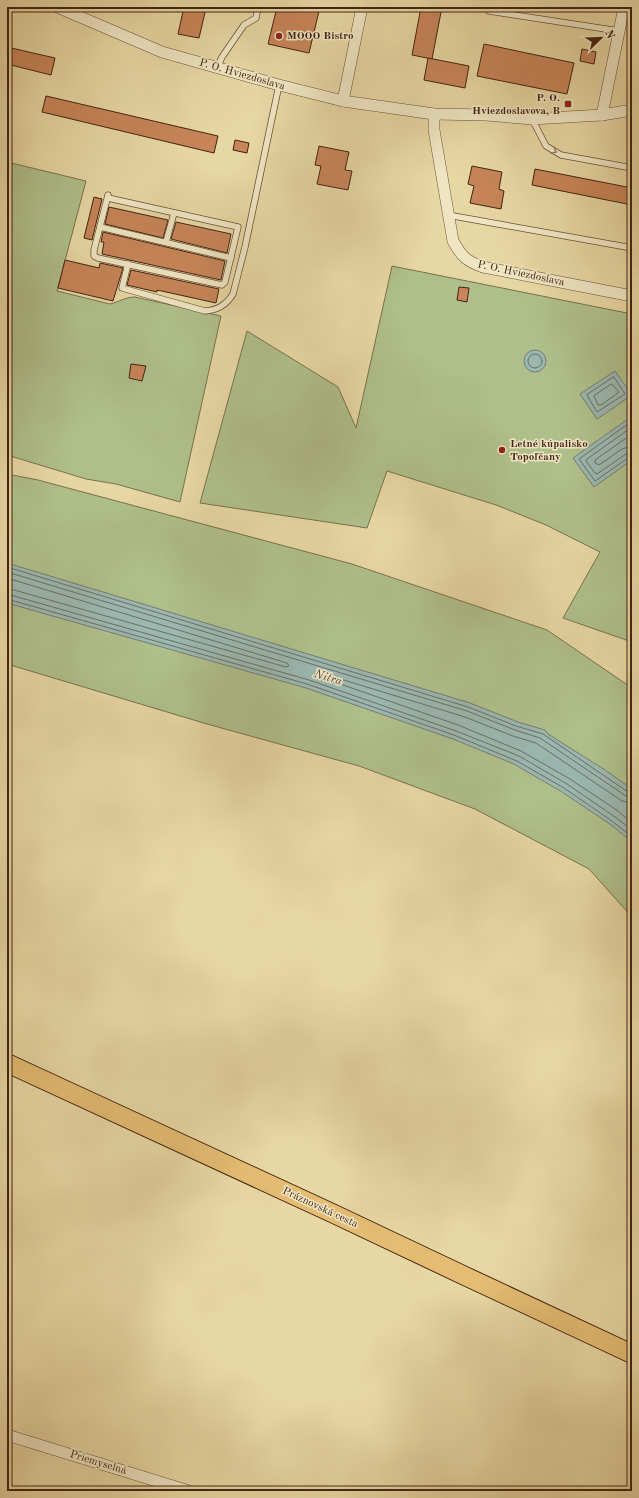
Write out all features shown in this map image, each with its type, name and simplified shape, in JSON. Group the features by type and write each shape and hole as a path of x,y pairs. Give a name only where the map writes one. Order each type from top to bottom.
{"main road":[{"name":"Práznovská cesta","path":"7,1063 632,1354"}],"street":[{"name":"P. O. Hviezdoslava","path":"57,7 162,52 279,85 343,101 434,114 532,119 602,115 632,110"},
{"path":"343,101 362,7"},
{"path":"602,115 624,7"},
{"name":"P. O. Hviezdoslava","path":"434,114 434,130 448,215 454,241 459,252 470,262 482,267 632,296"},
{"name":"Priemyselná","path":"7,1435 189,1491"}],"lane":[{"path":"217,68 222,57 244,25 256,18 258,7"},
{"path":"489,11 619,31"},
{"path":"128,264 122,288 205,311 214,310 223,306 229,300 233,294 246,247 279,85"},
{"path":"532,119 546,146 561,155 632,168"},
{"path":"108,197 238,227 225,282 222,285 98,258 94,256 100,227 108,197"},
{"path":"166,242 174,213"},
{"path":"448,215 632,248"},
{"path":"100,227 230,258"}],"green space":[{"path":"7,162 86,181 57,291 110,304 135,297 221,316 180,502 116,484 86,479 7,455"},
{"name":"Letné kúpalisko Topoľčany","path":"392,266 632,314 632,642 563,618 600,552 546,525 496,505 387,471 367,528 200,503 247,331 338,387 356,428"},
{"path":"7,474 38,480 352,564 547,630 629,686 632,689 632,917 589,869 475,809 359,766 207,724 7,664"}],"water":[{"path":"531,350 539,350 546,357 546,365 539,372 531,372 524,365 524,357"},
{"path":"615,371 632,395 597,419 580,394"},
{"path":"632,416 632,460 594,487 573,458"},
{"name":"Nitra","path":"7,563 470,703 518,722 545,730 548,734 632,789 632,842 610,824 562,792 514,764 453,739 306,688 7,603"}],"building":[{"path":"184,7 206,8 199,38 178,34"},
{"path":"277,7 320,7 309,53 268,44"},
{"path":"421,7 442,7 432,59 412,55"},
{"path":"484,44 574,63 567,94 477,76"},
{"path":"7,47 55,58 51,75 7,64"},
{"path":"582,49 596,52 594,64 580,61"},
{"path":"428,58 469,66 465,88 424,80"},
{"path":"46,96 218,136 214,153 42,112"},
{"path":"235,140 249,143 247,153 233,150"},
{"path":"319,146 349,152 345,170 352,171 348,190 317,184 321,166 315,165"},
{"path":"472,166 502,172 499,189 504,191 501,209 470,203 474,186 468,184"},
{"path":"535,169 632,188 632,205 532,185"},
{"path":"94,197 102,199 92,240 84,238"},
{"path":"109,207 168,220 163,238 105,224"},
{"path":"176,222 231,234 227,253 171,239"},
{"path":"103,232 225,261 221,280 102,254 104,242 101,242"},
{"path":"65,260 99,268 100,263 123,268 113,301 58,288"},
{"path":"131,270 219,289 216,303 127,285"},
{"path":"459,287 469,288 467,302 457,300"},
{"path":"131,364 146,366 142,381 129,378"}],"place":[{"name":"MOOO Bistro","path":"279,36"},
{"name":"P. O. Hviezdoslavova, B","path":"568,104"},
{"name":"Letné kúpalisko Topoľčany","path":"502,450"}]}
